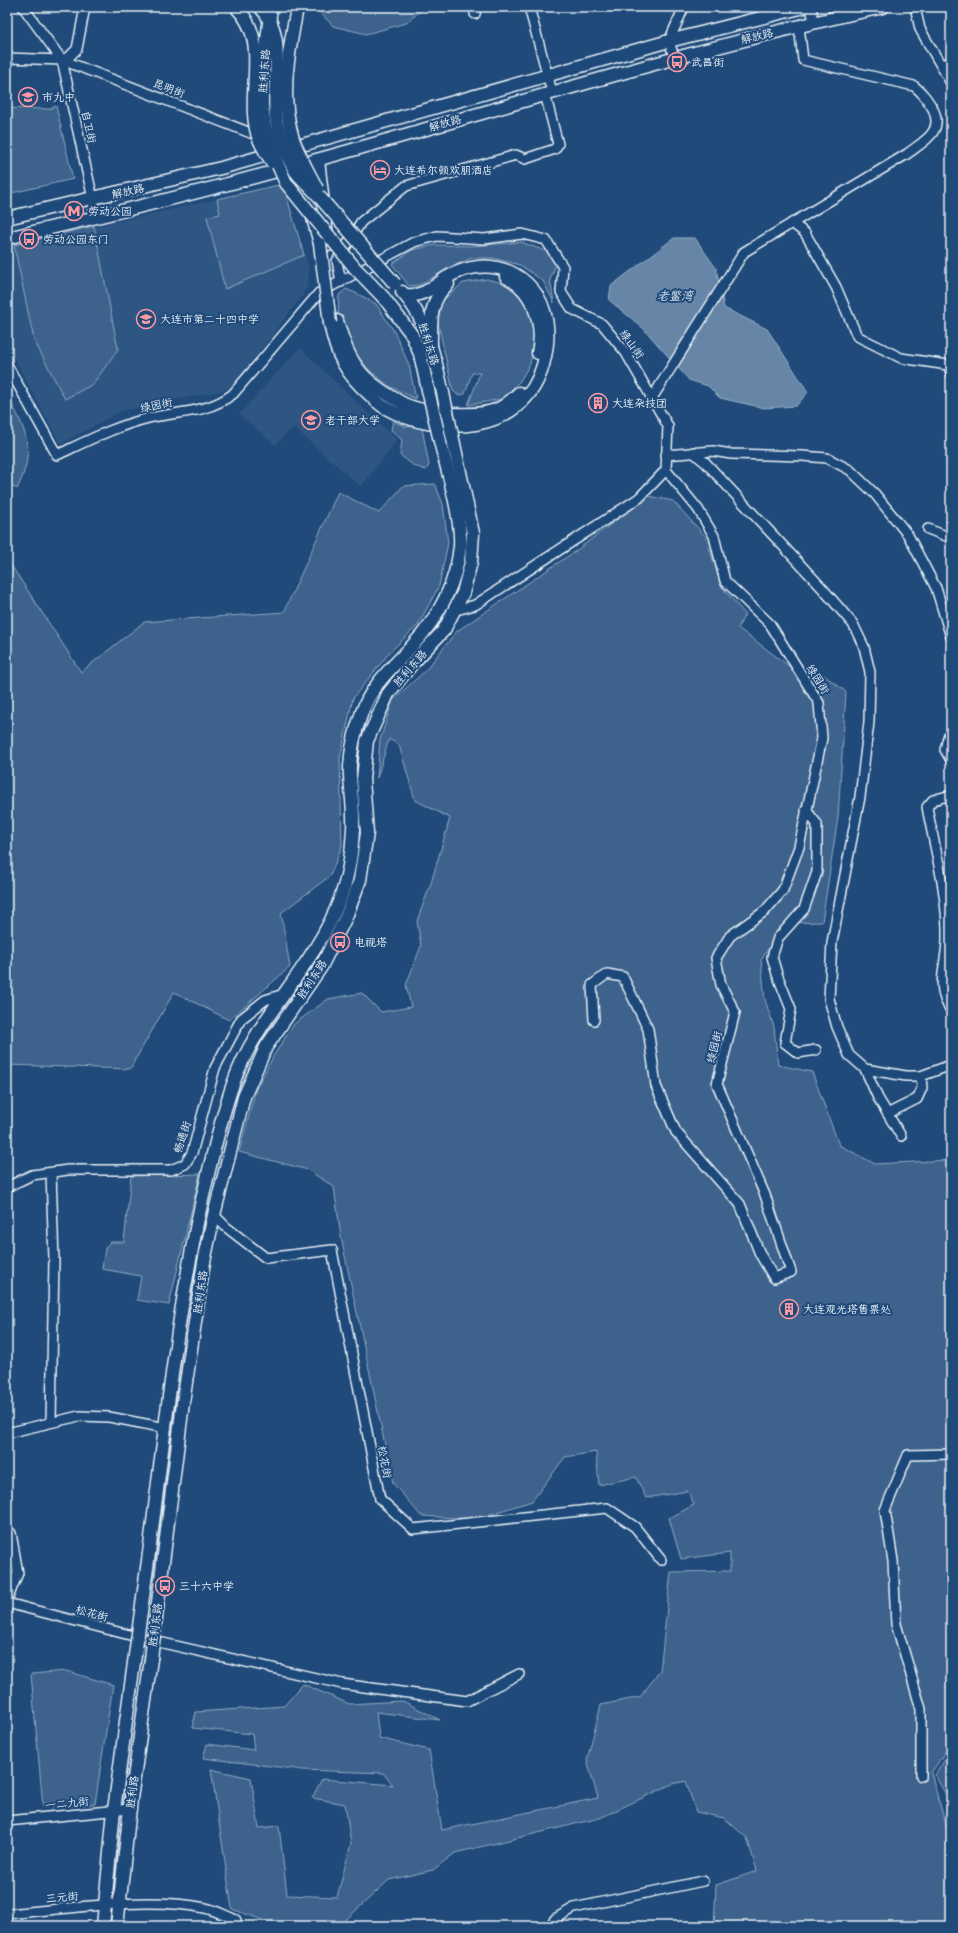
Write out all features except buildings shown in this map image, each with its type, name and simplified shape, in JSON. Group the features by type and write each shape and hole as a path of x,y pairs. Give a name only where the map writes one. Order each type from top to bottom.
{"main road":[{"path":"236,7 248,21 254,33 256,50 253,108 256,130 262,148 286,183"},
{"path":"260,7 267,14 274,27 277,40 275,101 277,122 282,141 296,171 322,199"},
{"name":"胜利东路","path":"271,7 262,81 262,106 265,126 271,147 286,183 355,268 384,298 403,321 412,335 420,354 440,441 458,521 460,544 456,568 440,611 433,622 375,686 362,710 353,741 350,773 353,828 349,866 341,897 333,917 313,952 284,994"},
{"name":"解放路","path":"7,218 221,168 669,41 804,7"},
{"name":"解放路","path":"7,238 144,206 298,164 318,160 674,57 814,22 883,7"},
{"path":"296,8 286,69 286,105 293,139 322,199"},
{"path":"318,160 324,245 338,356 350,375 383,407 427,423 471,426 494,420 511,412 530,392 540,376 546,353 548,337 547,321 543,308 534,290 525,280 510,272 497,268 471,267 448,277 422,294 406,295"},
{"path":"298,164 324,245"},
{"name":"胜利东路","path":"150,1659 204,1262 214,1215 244,1097 266,1047 321,967 346,917 360,880 367,833 362,779 367,741 388,694 411,665 444,630 456,610 463,593 471,562 473,533 431,345 416,309 406,295 322,199"},
{"path":"334,322 347,352 363,374 383,393 406,404 424,409 460,414 479,413 499,409 510,402 526,386 536,368 540,344 538,318 528,296 513,280 497,274 471,274 447,284 438,294 433,305 431,345"},
{"name":"胜利路","path":"103,1926 114,1810 188,1264 221,1121 234,1081 246,1055 284,994"},
{"name":"胜利路","path":"117,1926 118,1905 150,1659"}],"street":[{"name":"自卫街","path":"23,7 62,60 93,199 95,218"},
{"path":"62,60 70,56 77,49 85,7"},
{"path":"341,282 337,261 361,222 406,186 516,155 525,159 555,149 558,144 546,75 529,7"},
{"path":"674,57 669,41 684,7"},
{"path":"811,7 814,22"},
{"path":"915,7 920,29 951,83"},
{"path":"652,398 744,252 907,154 931,136 937,124 937,117 925,95 914,86 803,60 798,26"},
{"name":"昆明街","path":"7,58 62,60 291,148 318,160"},
{"path":"941,65 951,62"},
{"path":"792,223 805,233 832,280 857,336 901,358 950,367"},
{"name":"绿山街","path":"319,293 414,242 438,236 484,239 522,234 546,240 563,267 562,292 572,309 602,324 626,352 668,426 666,470"},
{"name":"绿园街","path":"7,365 57,455 113,429 149,418 204,409 221,403 233,394 319,293"},
{"path":"666,456 713,451 731,454 827,458 850,470 875,494 908,536 936,588 951,637"},
{"path":"693,452 706,463 823,589 853,624 864,648 870,672 869,722 860,796 832,942 829,999 837,1027 849,1055 865,1069 878,1098 889,1113 901,1136"},
{"path":"456,610 475,605 639,498 666,470"},
{"name":"绿园街","path":"594,1020 592,985 607,974 623,977 648,1029 656,1086 676,1132 740,1204 760,1254 774,1278 791,1272 765,1195 717,1084 735,1012 721,985 716,958 730,936 765,911 783,890 799,847 822,738 819,703 770,624 725,581 714,536 698,509 666,470"},
{"path":"928,529 951,538"},
{"path":"951,735 948,737 945,750 951,760"},
{"path":"951,795 933,800 927,807 947,908 947,941 941,985 946,1003 951,1010"},
{"path":"806,810 817,824 817,872 804,909 778,938 772,957 791,1009 785,1043 798,1053 816,1050"},
{"name":"畅通街","path":"7,1187 32,1175 68,1170 171,1170 185,1164 192,1153 215,1068 241,1019 265,1000 284,994"},
{"path":"865,1069 906,1076 921,1076 951,1065"},
{"path":"889,1113 917,1099 922,1088 921,1076"},
{"path":"50,1173 54,1260 51,1422"},
{"name":"松花街","path":"214,1215 226,1227 266,1258 332,1250 380,1499 413,1529 606,1508 635,1527 661,1560"},
{"path":"7,1433 79,1416 95,1416 166,1428"},
{"path":"921,1776 921,1709 896,1624 893,1561 885,1510 908,1454 951,1454"},
{"path":"7,1530 11,1533 18,1573 7,1602"},
{"name":"松花街","path":"7,1602 141,1638 342,1684 467,1701 519,1674"},
{"name":"一二九街","path":"7,1821 130,1809"},
{"path":"550,1926 555,1919 574,1908 703,1881"},
{"name":"三元街","path":"7,1914 118,1905 179,1905 206,1908 236,1920"}],"shaded area":[{"path":"310,7 425,7 406,23 366,34 333,26 316,8"},
{"path":"56,106 73,179 7,194 7,108 50,109"},
{"name":"大连市第二十四中学","path":"283,184 309,269 308,285 303,295 231,389 121,411 61,444 9,349 7,342 7,262 11,261 14,245"},
{"path":"283,184 304,255 225,289 207,217 220,214 217,199"},
{"path":"94,226 118,349 93,384 65,399 34,340 14,245"},
{"path":"521,242 548,252 557,262 550,279 554,303 543,281 520,265 493,258 472,258 450,267 420,285 409,286 392,264 412,250 434,245 473,246"},
{"path":"487,279 510,285 525,303 534,322 535,341 530,364 520,381 502,399 468,405 480,373 472,373 465,394 458,395 453,391 436,314 442,301 463,283"},
{"path":"346,289 376,304 395,333 409,365 416,399 389,386 370,371 349,345 338,319 339,295"},
{"name":"老干部大学","path":"300,348 397,440 361,487 293,427 275,445 239,414"},
{"path":"7,395 20,420 27,441 26,463 23,476 17,489 7,483"},
{"path":"393,421 404,426 422,428 429,465 426,470 414,466 400,455 402,440 391,430"},
{"path":"435,484 443,504 448,543 439,586 418,625 390,652 353,698 340,758 342,846 330,876 281,913 290,967 229,1020 174,992 130,1069 7,1065 7,559 81,672 144,622 284,612 338,492 379,513 403,486"},
{"path":"648,496 673,501 706,537 721,586 745,614 738,628 793,669 816,669 846,692 838,817 822,922 785,923 761,960 765,1000 774,1027 778,1065 812,1072 839,1145 875,1164 951,1160 951,1743 931,1773 951,1843 951,1926 714,1926 716,1885 757,1871 747,1838 724,1818 696,1812 686,1781 672,1784 600,1818 455,1853 433,1870 389,1880 339,1926 279,1926 232,1909 211,1769 251,1778 259,1828 279,1826 287,1895 337,1897 351,1844 345,1804 312,1798 322,1779 393,1785 383,1773 303,1770 203,1758 207,1744 254,1750 252,1734 192,1728 196,1712 284,1706 303,1684 349,1704 403,1701 440,1720 376,1712 379,1738 429,1750 442,1830 598,1798 587,1760 601,1705 640,1697 660,1671 671,1572 730,1571 730,1553 681,1559 669,1518 694,1505 688,1491 646,1498 636,1477 599,1485 596,1452 565,1457 532,1501 475,1519 421,1516 393,1483 341,1237 334,1187 308,1170 239,1152 256,1089 274,1055 294,1024 328,999 362,993 381,1012 411,1007 406,985 421,946 417,921 431,883 450,818 415,800 399,745 389,739 377,778 380,740 393,700 425,671 457,631 577,550"},
{"path":"200,1174 169,1305 137,1300 141,1276 102,1269 105,1248 110,1242 124,1242 131,1176"},
{"path":"66,1671 113,1685 95,1804 43,1807 31,1674"},
{"path":"951,1750 951,1804 935,1775"}],"water":[{"name":"老鳖湾","path":"674,238 695,238 716,268 724,308 767,329 808,392 796,406 764,408 720,398 708,386 689,380 643,328 609,300 611,286"}],"place":[{"name":"武昌街","path":"677,62"},
{"name":"市九中","path":"28,97"},
{"name":"大连希尔顿欢朋酒店","path":"380,170"},
{"name":"劳动公园","path":"74,211"},
{"name":"劳动公园东门","path":"29,239"},
{"name":"大连市第二十四中学","path":"146,319"},
{"name":"大连杂技团","path":"598,403"},
{"name":"老干部大学","path":"311,420"},
{"name":"电视塔","path":"340,942"},
{"name":"大连观光塔售票处","path":"789,1309"},
{"name":"三十六中学","path":"165,1586"}]}
